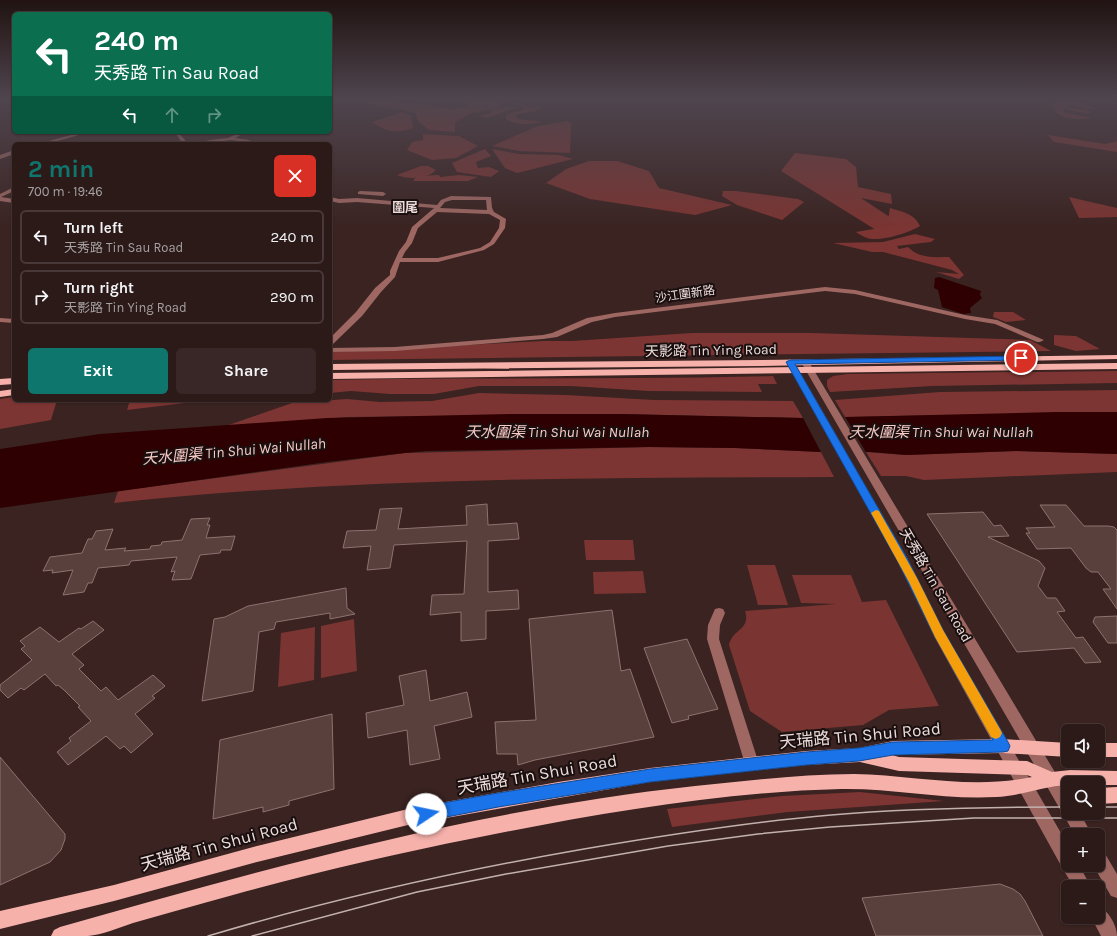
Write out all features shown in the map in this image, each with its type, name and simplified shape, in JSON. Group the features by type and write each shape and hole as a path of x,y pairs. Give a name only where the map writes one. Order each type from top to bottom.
{"main road":[{"name":"天影路 Tin Ying Road","path":"332,367 1117,357"},
{"name":"天影路 Tin Ying Road","path":"332,376 1117,366"},
{"path":"0,382 12,381"},
{"path":"0,391 12,391"},
{"path":"0,394 12,391"},
{"name":"天瑞路 Tin Shui Road","path":"0,920 114,893 257,854 412,816 650,775 752,764 859,755 893,748 1003,746 1061,750"},
{"path":"1105,750 1117,750"},
{"path":"859,755 899,764 1027,768 1039,772 1051,780"},
{"path":"60,936 255,881 414,842 530,820 656,799 752,788 837,782 861,781 934,790 978,790 1026,786 1051,780 1069,778 1117,778"},
{"path":"1105,796 1117,795"}],"street":[{"path":"0,157 12,153"},
{"path":"0,198 12,190"},
{"path":"356,193 384,194"},
{"path":"332,199 339,201 345,197 492,213 503,219 504,222 502,228 489,246 469,253 438,260 398,260"},
{"path":"0,198 12,200"},
{"path":"332,340 359,314 378,290 393,276 393,271 402,251 409,243 415,228 443,201 451,198 489,198 489,208 492,213"},
{"name":"沙江圍新路","path":"332,350 395,349 543,337 561,332 590,320 615,315 728,300 825,290 855,292 965,317 997,322 1040,340"},
{"path":"0,320 12,321"},
{"name":"天秀路 Tin Sau Road","path":"790,362 903,561 939,634 1061,848"},
{"name":"天秀路 Tin Sau Road","path":"805,362 1061,797"},
{"path":"719,613 714,625 713,640 752,764"},
{"path":"1105,870 1117,890"},
{"path":"1103,924 1110,936"}],"shaded area":[{"path":"412,142 470,142 478,146 456,158 432,160 407,150"},
{"path":"502,142 570,142 570,153 519,151 492,146"},
{"path":"1054,142 1090,142 1105,144 1117,142 1117,152"},
{"path":"485,149 491,156 476,162 478,168 489,167 499,171 491,177 457,172 452,163"},
{"path":"492,149 519,154 559,155 573,159 517,173 505,168"},
{"path":"795,153 846,159 856,167 858,187 891,194 892,204 861,198 905,227 876,230 781,171"},
{"path":"589,161 617,161 649,171 659,188 732,205 695,215 590,199 546,183 566,169"},
{"path":"421,166 428,166 436,170 428,175 418,178 407,178 397,175"},
{"path":"439,175 440,177 459,175 478,177 468,181 413,181 417,176"},
{"path":"723,191 736,191 798,199 804,202 782,220 737,205 722,196"},
{"path":"1069,197 1117,208 1117,217 1079,218"},
{"path":"890,208 911,216 920,226 902,234 879,239 867,238 856,232 897,225 888,220"},
{"path":"915,234 935,239 931,242 897,246 899,249 908,247 917,254 932,257 949,257 964,275 959,279 936,272 959,274 952,270 883,252 872,252 833,243 883,242"},
{"path":"994,312 1013,312 1026,320 1006,322 993,317"},
{"path":"692,333 812,333 1030,340 1051,351 332,360 332,352 544,341 572,341"},
{"path":"1054,335 1076,336 1100,349 1076,351 1054,345"},
{"path":"1117,371 1117,383 932,386 830,392 827,386 827,380 833,376 848,374"},
{"path":"773,376 777,384 758,384 762,392 648,391 571,386 479,386 434,394 390,394 351,391 332,393 332,380"},
{"path":"1117,390 1117,412 845,417 835,400 940,392"},
{"path":"479,393 566,395 654,400 793,401 803,418 621,414 347,417 223,427 292,403 332,402 332,400 347,399 380,402 432,401"},
{"path":"12,397 12,402 56,402 51,420 0,429 0,399"},
{"path":"129,402 222,402 185,403 127,410"},
{"path":"649,447 735,448 821,452 834,477 564,479 384,484 204,494 114,503 118,491 405,453"},
{"path":"1016,451 1117,454 1117,472 924,480 906,476 881,476 866,452 906,455"},
{"path":"584,540 633,540 635,560 586,560"},
{"path":"747,565 775,565 788,605 758,605"},
{"path":"643,571 646,593 594,594 593,572"},
{"path":"792,575 851,575 862,602 886,600 939,706 889,710 863,725 782,732 750,711 729,645 731,640 745,622 745,611 836,604 801,603"},
{"path":"354,619 357,671 321,678 321,626"},
{"path":"315,627 314,680 278,687 281,633"},
{"path":"860,792 944,801 788,812 672,827 667,809 782,796"}],"water":[{"path":"939,277 981,291 980,295 982,298 970,308 971,313 963,314 942,307 938,290 934,288 935,278"},
{"name":"天水圍渠 Tin Shui Wai Nullah","path":"1117,412 1117,454 1016,451 906,455 871,452 649,447 427,451 327,462 0,508 0,449 100,434 327,418 510,414 621,414 803,418"}],"pier":[{"path":"844,415 867,454 822,454 802,416"}],"building":[{"path":"487,504 488,525 517,523 519,539 488,541 488,592 518,590 519,609 486,611 486,639 461,641 461,612 430,615 432,595 464,594 467,541 394,545 390,568 367,570 371,546 343,548 347,531 376,530 380,509 402,508 398,529 467,525 466,506"},
{"path":"1040,505 1066,505 1084,526 1108,526 1114,527 1117,530 1117,609 1103,589 1111,589 1098,572 1091,572 1086,568 1071,548 1037,549 1026,533 1030,533 1026,528 1055,527"},
{"path":"983,512 994,526 1001,525 1009,536 988,537 1039,561 1045,568 1038,586 1047,598 1056,598 1065,611 1057,612 1076,638 1083,637 1101,662 1085,663 1074,648 1017,652 927,514"},
{"path":"210,518 207,525 210,525 206,538 235,536 231,550 221,550 220,553 200,555 191,579 172,580 175,571 171,572 177,557 131,561 129,565 98,568 92,583 88,583 84,592 63,595 73,570 52,573 53,570 43,571 50,557 82,553 88,539 92,539 96,531 113,529 105,550 126,548 124,551 150,549 151,546 161,545 162,542 182,540 191,519"},
{"path":"346,588 347,608 355,614 330,619 330,613 276,622 274,629 259,632 253,691 202,701 214,619 225,617 248,606"},
{"path":"612,610 621,671 630,669 654,737 535,760 518,765 517,754 497,754 495,722 536,720 529,619"},
{"path":"1117,616 1117,643 1108,643 1093,622 1095,617"},
{"path":"93,621 104,630 72,654 84,665 79,669 101,691 106,687 118,700 153,675 165,686 152,696 155,698 135,714 153,734 131,753 124,746 120,749 106,736 68,765 57,752 71,741 69,738 91,721 78,707 80,706 58,685 56,686 45,674 24,690 21,688 8,698 0,690 0,685 32,660 21,649 25,646 20,641 40,627 59,642 79,628 81,629"},
{"path":"687,639 718,709 688,716 689,719 672,723 644,648"},
{"path":"426,670 430,701 467,692 472,717 434,726 440,759 410,765 407,730 368,738 366,713 404,705 399,676"},
{"path":"332,714 334,789 289,801 289,805 263,812 263,807 213,819 220,740"},
{"path":"0,757 65,834 65,839 61,850 50,862 0,885"},
{"path":"1000,884 1013,889 1020,894 1043,936 876,936 862,898"}],"tram line":[{"path":"208,936 301,910 442,876 676,834 769,821 861,813 950,808 1061,807"},
{"path":"1105,807 1117,807"},
{"path":"252,936 417,892 506,874 668,846 758,834 830,827 974,818 1117,818"}],"slow traffic":[{"path":"876,513 926,604 939,634 996,733"}],"district":[{"name":"圍尾","path":"405,207"}],"route":[{"path":"426,814 498,800 650,775 806,758 859,755 893,748 1003,746 939,634 926,604 903,561 790,362 1021,358"}]}
